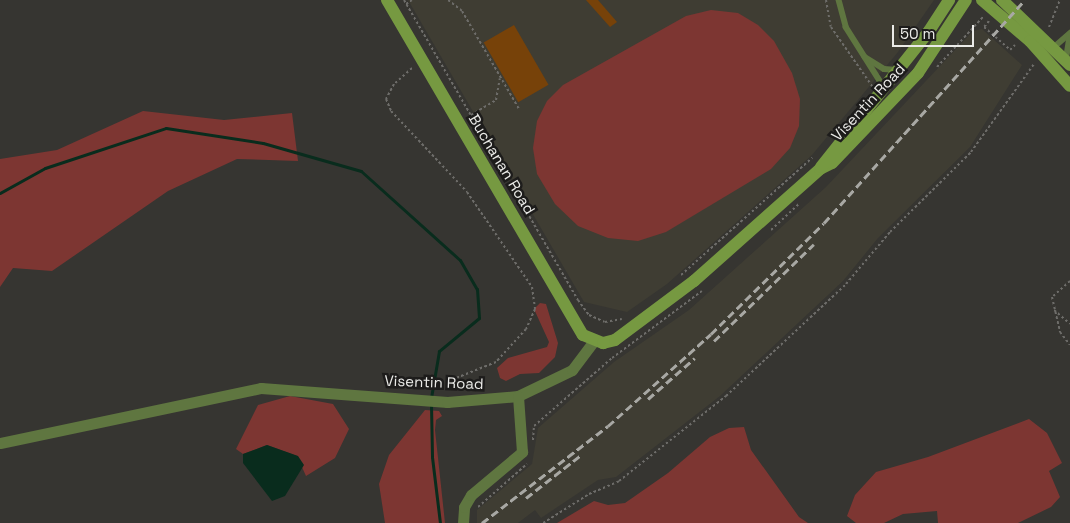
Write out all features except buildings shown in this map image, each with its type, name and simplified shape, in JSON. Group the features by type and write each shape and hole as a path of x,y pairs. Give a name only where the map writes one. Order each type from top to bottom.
{"main road":[{"name":"Buchanan Road","path":"388,0 583,335 593,342"},
{"name":"Visentin Road","path":"820,169 878,88 899,70 949,0"},
{"name":"Visentin Road","path":"593,342 615,340 694,281 820,169 857,139 918,73 966,0"},
{"path":"982,0 1052,63 1070,86"},
{"path":"1002,0 1053,45 1068,62"}],"street":[{"name":"Visentin Road","path":"0,443 260,388 447,402 518,396 572,370 593,342"},
{"path":"463,523 464,507 471,495 522,452 518,396"}],"lane":[{"path":"839,0 846,27 865,57 878,88"},
{"path":"1052,63 1053,45 1070,34"},
{"path":"1068,62 1070,34"},
{"path":"865,57 884,69 899,70"}],"path":[{"path":"404,0 584,307 605,322 629,315"},
{"path":"406,4 412,0"},
{"path":"448,0 462,11 519,109"},
{"path":"826,0 831,27 878,88"},
{"path":"1049,27 1060,0"},
{"path":"978,21 988,17 984,27 1010,50"},
{"path":"543,523 589,494 619,481 650,457 726,396 839,291 890,232 971,152 1037,60"},
{"path":"423,62 394,84 386,100 391,111 468,192 532,287 535,309 526,329 496,362 456,378"},
{"path":"471,115 496,100 500,76"},
{"path":"674,281 818,152"},
{"path":"1070,280 1052,296 1062,338 1070,345"},
{"path":"658,308 667,320"},
{"path":"1054,310 1070,324"}],"shaded area":[{"path":"408,0 934,0 898,52 812,155 667,284 627,312 584,302"},
{"path":"711,10 738,13 758,25 774,41 792,73 800,99 799,126 790,148 771,169 666,232 638,241 608,238 578,226 555,204 537,174 533,148 537,121 547,101 563,85 686,16"},
{"path":"982,29 1022,65 970,147 878,238 843,281 720,396 616,477 598,480 541,518 535,510 518,523 477,523 477,510 532,464 538,428 614,362 689,310 826,187 973,31"},
{"path":"143,111 224,120 292,113 298,161 237,159 168,191 52,271 13,268 0,287 0,159 57,150"},
{"path":"540,303 546,304 558,343 555,357 539,373 520,374 506,381 500,378 497,368 508,358 547,347 549,342 534,309"},
{"path":"290,396 333,404 349,429 335,458 306,476 297,456 267,445 243,454 236,449 258,405"},
{"path":"425,410 439,411 442,416 436,420 435,430 445,523 385,523 379,484 389,455"},
{"path":"1029,419 1047,433 1062,463 1049,471 1060,497 1051,507 1018,523 938,523 937,511 903,514 884,523 856,523 847,516 855,495 876,472 928,457"},
{"path":"744,427 751,450 799,517 808,523 557,523 594,501 608,505 625,503 668,473 710,437 729,428"},
{"path":"267,445 298,456 304,465 285,496 272,501 243,463 243,454"}],"waterway":[{"path":"0,193 45,168 166,128 263,143 361,171 460,260 477,289 479,318 439,351 431,398"},
{"path":"431,404 432,457 440,523"}],"railway":[{"path":"482,523 608,426 711,334 824,223 1025,0"},
{"path":"714,341 814,244"},
{"path":"648,399 695,358"},
{"path":"526,498 581,455"}]}
